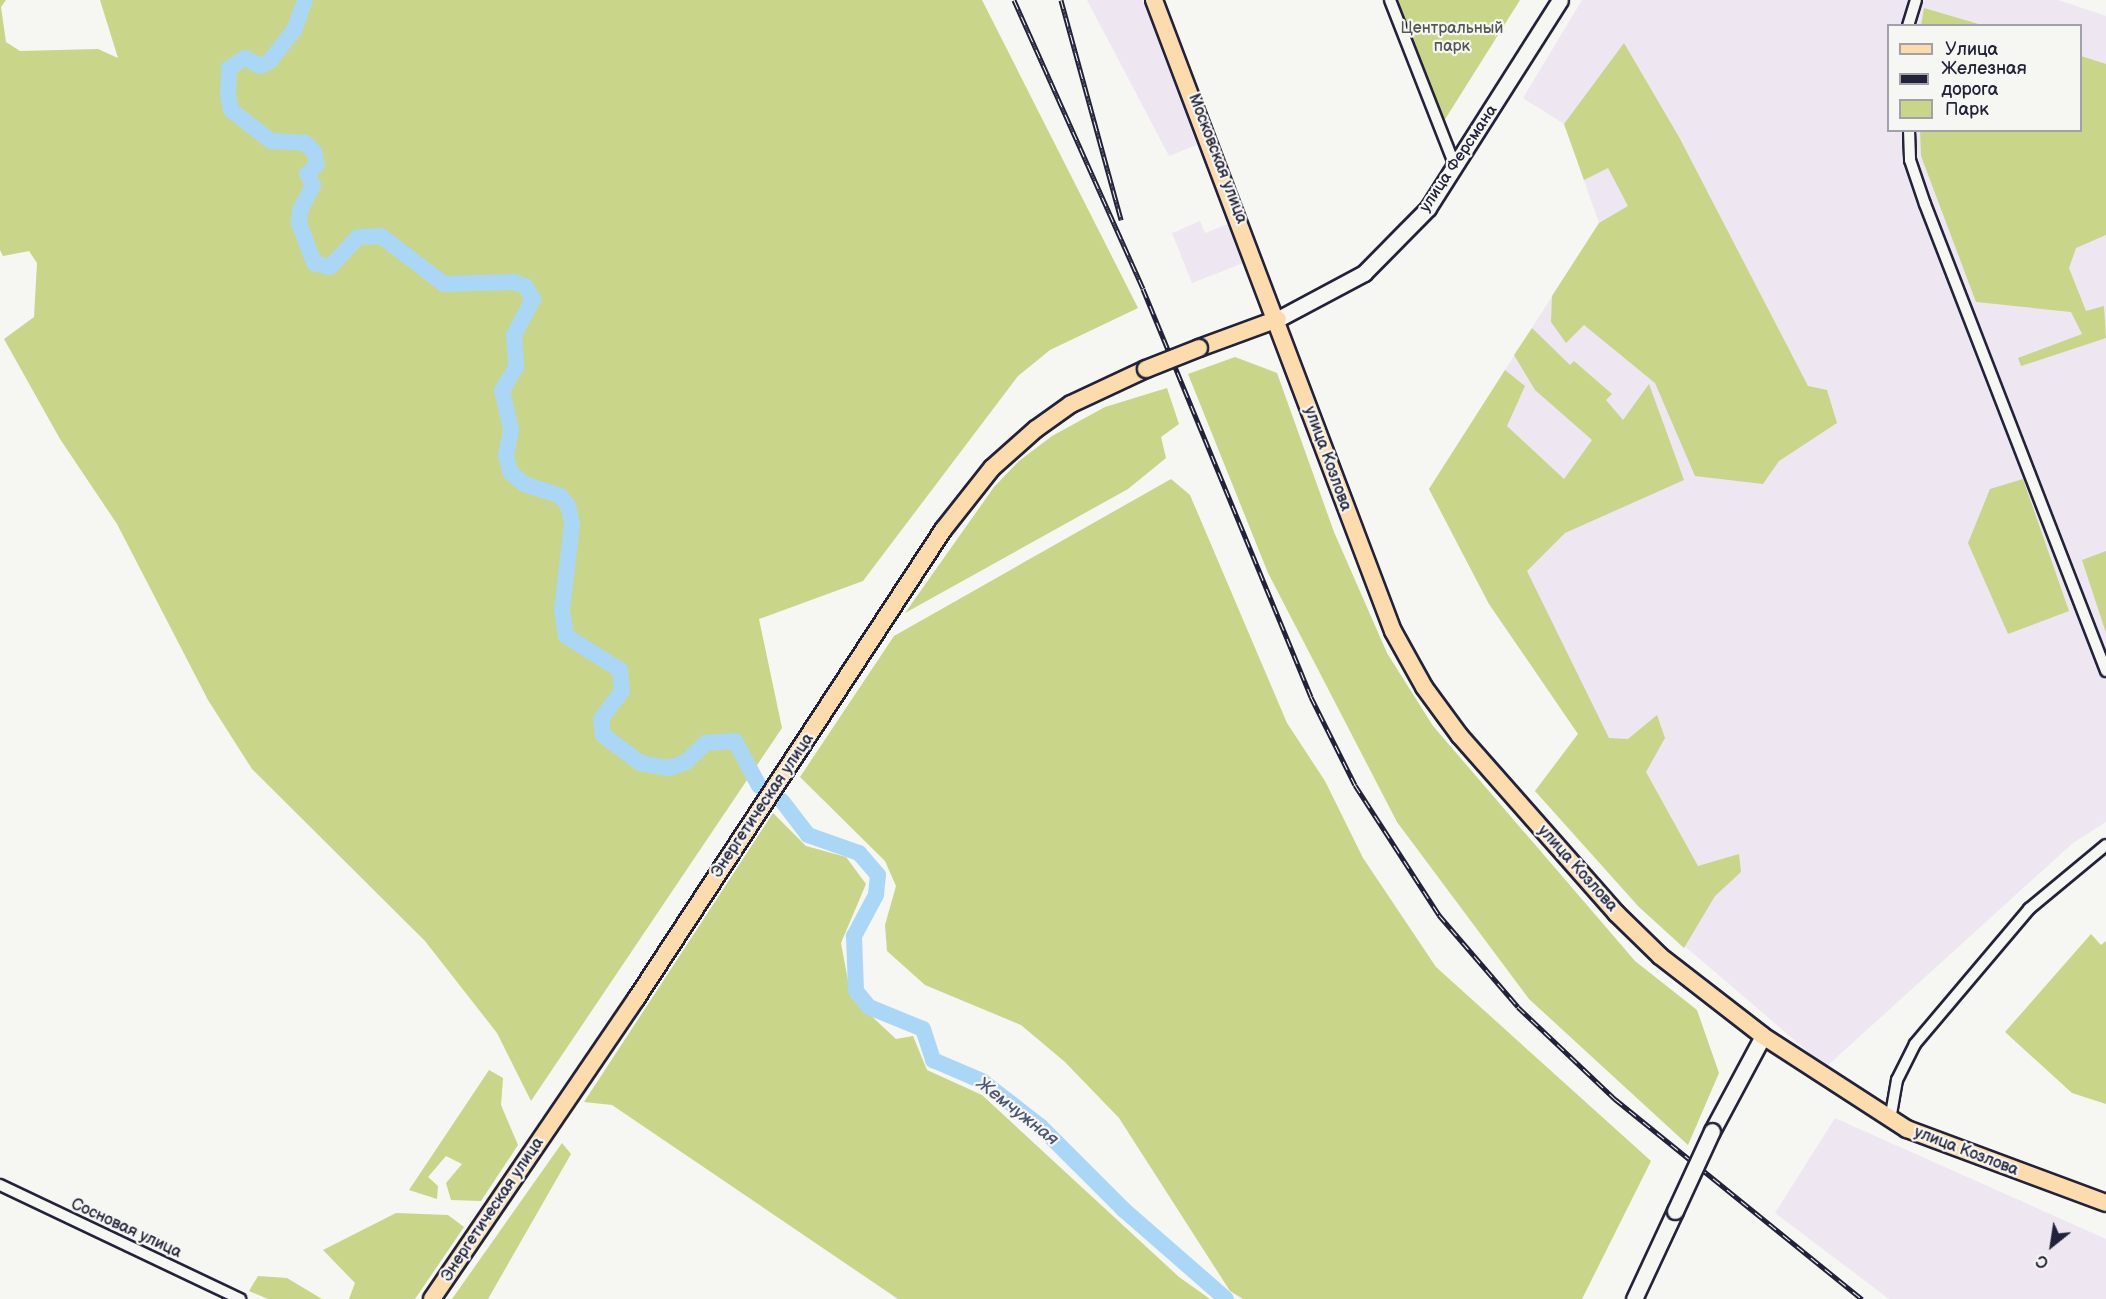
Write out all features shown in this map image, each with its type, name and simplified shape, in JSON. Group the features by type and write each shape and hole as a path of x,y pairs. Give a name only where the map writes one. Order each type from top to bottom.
{"main road":[{"name":"Московская улица","path":"1154,0 1278,319"},
{"name":"улица Ферсмана","path":"1199,348 1278,319"},
{"name":"улица Козлова","path":"1278,319 1347,514 1393,631 1424,687 1517,803 1616,913 1660,956 1763,1036 1890,1120 1933,1141 2106,1203"},
{"name":"Энергетическая улица","path":"432,1299 636,999 943,530 992,468 1036,429 1071,404 1146,369 1199,348"}],"street":[{"path":"1390,0 1456,169"},
{"name":"улица Ферсмана","path":"1278,319 1333,293 1381,260 1428,208 1456,169 1560,0"},
{"path":"1909,24 1916,0"},
{"path":"1909,132 1910,160 1925,204 2106,671"},
{"path":"1890,1120 1897,1080 1915,1044 2030,909 2106,845"},
{"path":"1634,1299 1713,1131 1763,1036"},
{"name":"Сосновая улица","path":"0,1185 240,1299"}],"shaded area":[{"path":"1087,0 1143,0 1199,144 1169,156"},
{"path":"1582,0 2058,0 2106,16 2106,822 2073,843 1826,1067 1639,907 1535,791 1578,734 1489,604 1429,489 1599,223 1564,124 1523,98"},
{"path":"1200,221 1205,233 1231,223 1246,262 1192,283 1172,233"},
{"path":"1835,1118 2106,1239 2106,1299 1889,1299 1775,1213"}],"green space":[{"path":"0,0 6,0 1,7 6,42 20,51 98,49 118,58 100,0 982,0 1138,308 1050,350 1018,376 863,581 759,619 782,728 531,1101 497,1033 425,941 252,769 208,700 117,524 60,439 4,339 34,317 37,263 29,251 3,256 0,250"},
{"name":"Центральный парк","path":"1397,0 1520,0 1444,121"},
{"path":"1924,8 1979,24 1921,24"},
{"path":"1624,43 1679,137 1808,386 1827,390 1837,423 1779,461 1763,484 1695,476 1655,383 1584,325 1566,343 1551,322 1552,296 1599,223 1628,206 1608,168 1584,180 1564,124"},
{"path":"2082,56 2106,64 2106,235 2076,248 2069,268 2086,311 2104,306 2106,338 2021,366 2018,358 2082,334 2071,312 1976,302 1921,156 1920,132 2082,132"},
{"path":"1532,328 1570,365 1574,361 1612,394 1606,400 1623,420 1649,384 1684,480 1565,533 1527,571 1609,738 1628,739 1657,715 1665,738 1646,772 1698,866 1739,854 1741,872 1715,896 1684,948 1639,907 1535,791 1578,734 1489,604 1429,489 1505,370 1525,386 1507,426 1564,479 1592,440 1535,390 1514,355"},
{"path":"1235,357 1277,373 1334,532 1387,653 1433,726 1635,961 1697,1010 1719,1073 1688,1145 1529,999 1397,822 1268,573 1188,374"},
{"path":"1167,388 1179,424 1161,437 1166,458 1128,489 905,613 994,487 1019,461 1052,436 1105,407"},
{"path":"1171,479 1190,495 1287,723 1325,781 1363,858 1436,967 1651,1161 1582,1299 1243,1299 1230,1291 1119,1118 1065,1062 1021,1025 925,985 887,951 885,925 896,886 885,861 800,777 894,636"},
{"path":"2023,479 2069,611 2008,634 1968,543 1990,489"},
{"path":"2106,551 2106,633 2082,560"},
{"path":"773,813 806,846 846,857 866,884 841,943 851,997 896,1039 913,1036 927,1070 982,1095 1179,1277 1210,1299 898,1299 612,1105 584,1102"},
{"path":"2091,934 2101,945 2106,941 2106,1104 2072,1093 2005,1032"},
{"path":"489,1070 503,1078 501,1105 518,1145 481,1201 451,1200 446,1183 462,1164 446,1156 428,1177 438,1186 437,1199 409,1190"},
{"path":"562,1143 571,1154 488,1299 452,1299"},
{"path":"396,1213 448,1215 464,1227 415,1299 349,1299 355,1283 323,1250"},
{"path":"258,1276 287,1278 322,1299 268,1299 249,1291"}],"waterway":[{"name":"Жемчужная","path":"305,0 294,30 270,61 260,66 245,58 229,68 228,96 231,110 271,141 305,143 314,152 317,164 307,174 313,185 300,210 299,223 314,263 330,267 358,237 381,236 444,284 514,282 525,286 533,299 514,335 516,367 502,390 511,430 506,456 511,473 524,484 560,496 568,506 572,524 562,611 566,636 620,670 622,691 601,719 603,735 640,763 669,768 686,762 706,743 735,741 759,786"},
{"name":"Жемчужная","path":"782,801 808,835 859,853 878,875 876,895 854,936 856,991 869,1007 923,1029 933,1060 982,1081 1040,1126 1124,1210 1226,1299"}],"railway":[{"path":"1014,0 1143,289 1311,697 1355,785 1439,915 1518,1007 1615,1099 1862,1299"},
{"path":"1061,0 1121,220"}]}
